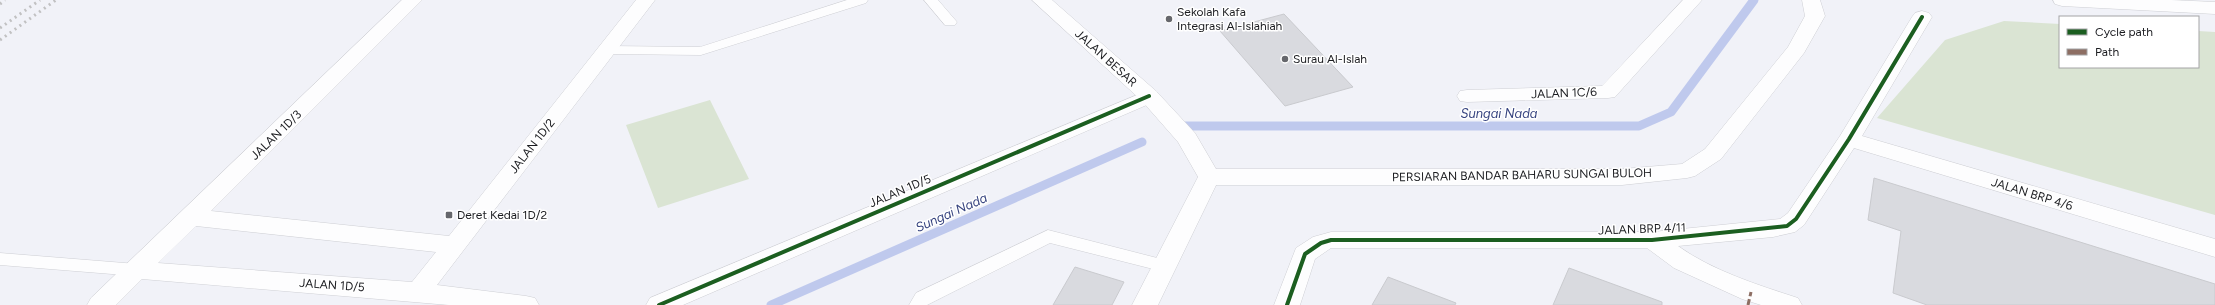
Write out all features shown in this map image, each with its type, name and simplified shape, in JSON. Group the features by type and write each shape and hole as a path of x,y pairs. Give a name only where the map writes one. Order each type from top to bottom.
{"street":[{"name":"JALAN 1D/3","path":"100,305 138,270 413,0"},
{"name":"JALAN 1D/2","path":"418,292 646,0"},
{"name":"JALAN BESAR","path":"1041,0 1149,96 1187,138 1209,177"},
{"name":"JALAN 1C/6","path":"1467,96 1608,92 1693,0"},
{"name":"PERSIARAN BANDAR BAHARU SUNGAI BULOH","path":"1209,177 1622,177 1687,171 1713,154 1797,49 1815,16 1811,0"},
{"path":"2062,0 2124,2 2215,8"},
{"name":"JALAN BRP 4/11","path":"1287,305 1305,254 1321,243 1331,240 1652,240 1773,230 1787,226 1796,219 1849,139 1922,17"},
{"name":"JALAN 1D/5","path":"659,305 1149,96"},
{"name":"JALAN BRP 4/6","path":"1849,139 2215,248"},
{"path":"1145,305 1209,177"},
{"path":"192,217 455,245"},
{"path":"1652,240 1683,262 1751,292 1789,305"},
{"name":"JALAN 1D/5","path":"138,270 418,292 526,305"}],"lane":[{"path":"607,50 678,52 701,51 861,0"},
{"path":"930,0 950,22"},
{"path":"918,305 922,298 1048,236 1165,266"},
{"path":"0,259 138,270"}],"green space":[{"path":"2004,21 2059,24 2059,68 2199,68 2199,31 2215,32 2215,215 1877,118 1945,40"},
{"path":"710,100 749,179 658,208 626,125"}],"building":[{"name":"Surau Al-Islah","path":"1284,14 1353,87 1285,106 1220,31"},
{"path":"1874,178 2215,284 2215,305 1927,305 1893,293 1901,231 1868,220"},
{"path":"1075,267 1124,282 1112,305 1053,305"},
{"path":"1569,268 1662,302 1662,305 1553,305"},
{"path":"1388,277 1456,303 1455,305 1372,305"}],"waterway":[{"name":"Sungai Nada","path":"1185,126 1639,126 1671,112 1754,0"},
{"name":"Sungai Nada","path":"771,305 1142,142"}],"railway":[{"path":"0,4 5,0"},
{"path":"0,28 40,0"},
{"path":"0,40 56,0"}],"marked path":[{"path":"1748,305 1751,292"}],"cycle path":[{"path":"1287,305 1305,254 1321,243 1331,240 1652,240 1773,229 1787,226 1796,219 1849,139 1922,17"},
{"path":"659,305 1149,96"}],"place":[{"name":"Sekolah Kafa Integrasi Al-Islahiah","path":"1169,19"},
{"name":"Surau Al-Islah","path":"1285,59"},
{"name":"Deret Kedai 1D/2","path":"449,215"}]}
